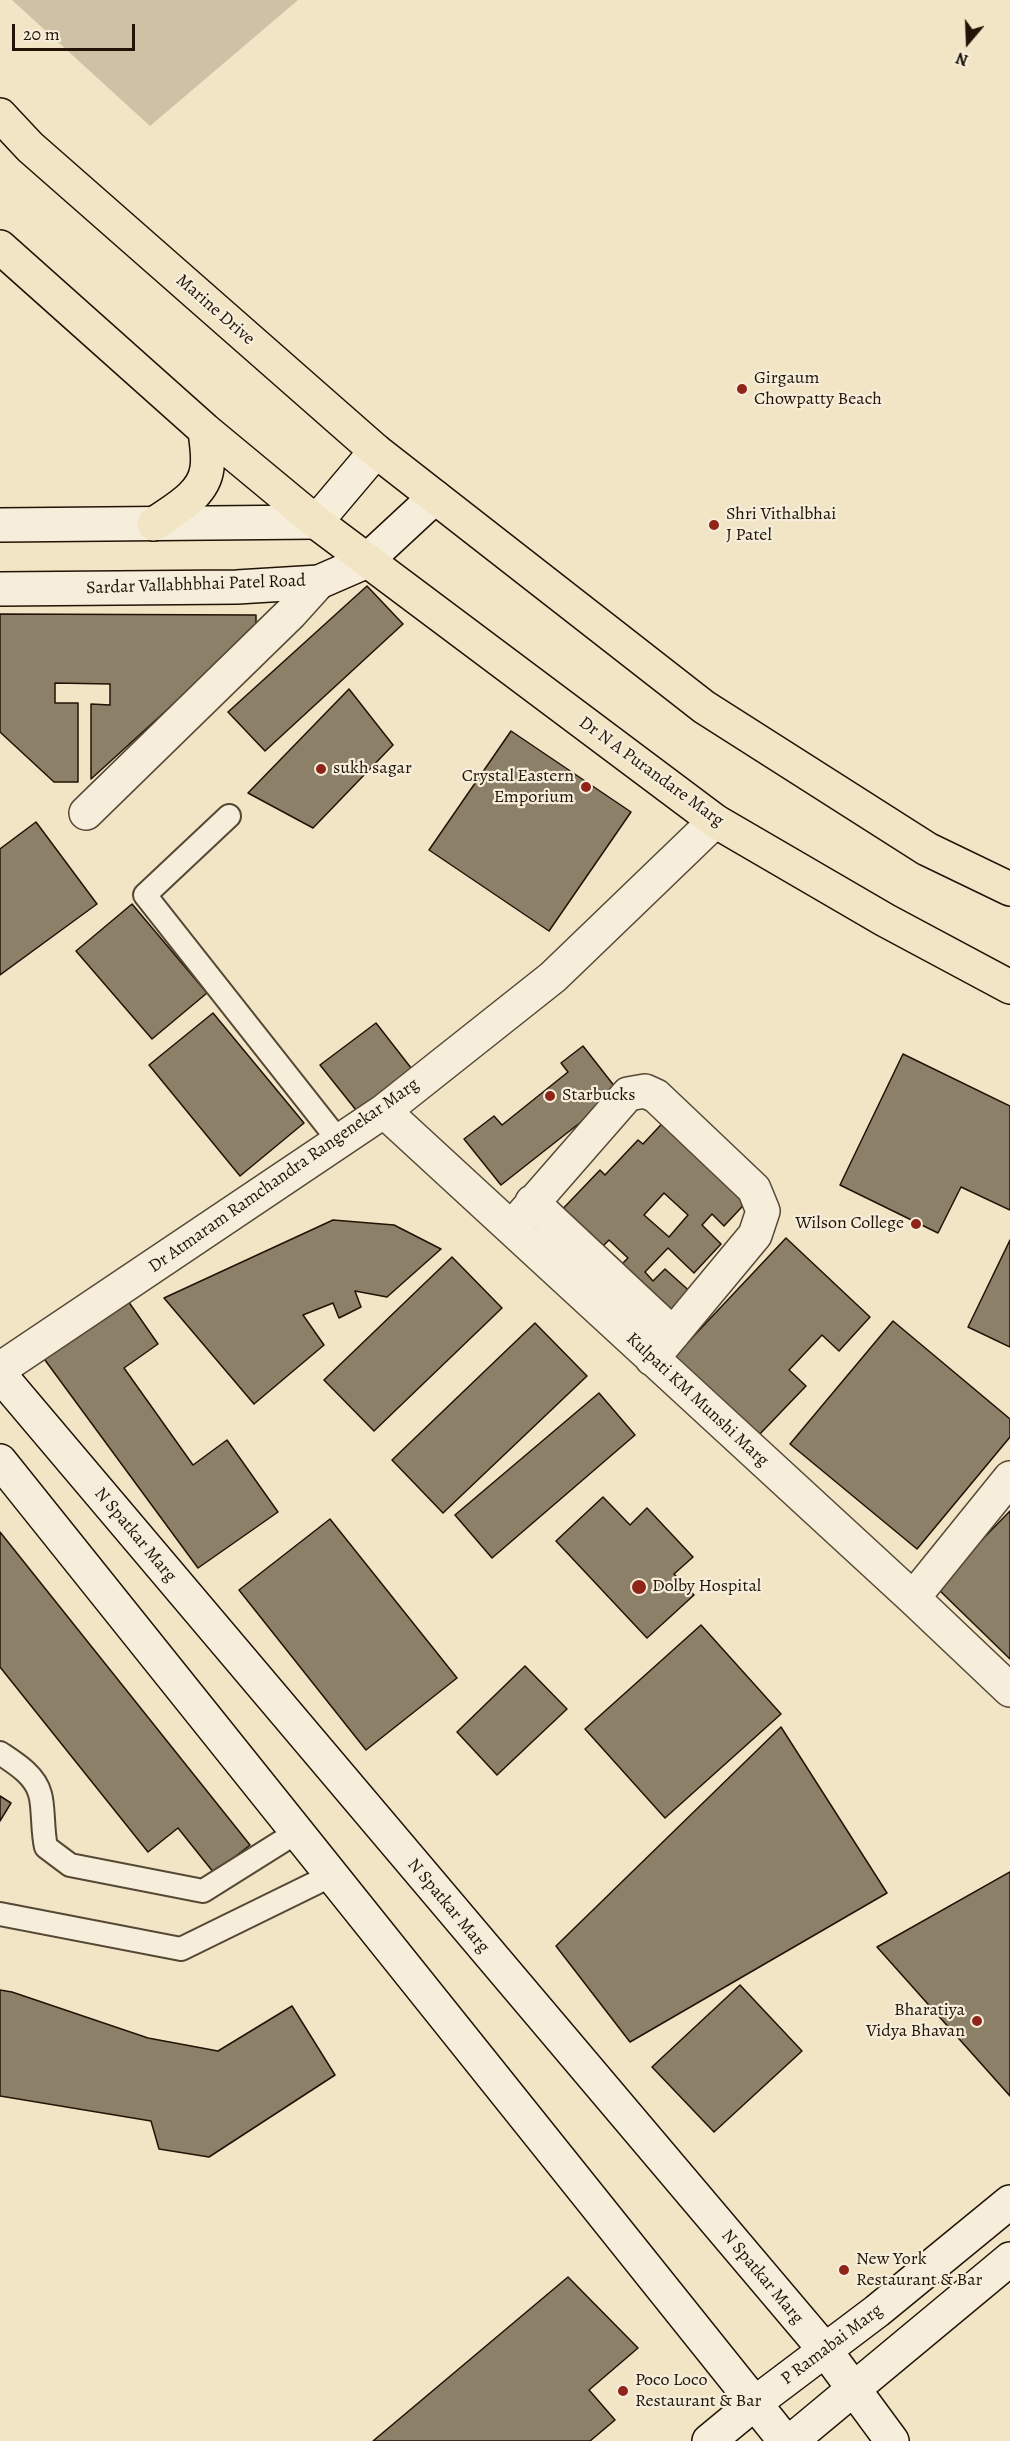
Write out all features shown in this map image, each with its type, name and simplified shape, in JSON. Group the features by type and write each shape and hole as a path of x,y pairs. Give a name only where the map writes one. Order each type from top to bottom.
{"main road":[{"name":"Marine Drive","path":"0,116 30,147 376,451 435,497"},
{"path":"0,247 206,430 316,522"},
{"path":"154,524 184,503 199,488 207,468 206,430"},
{"path":"0,525 316,522 376,451"},
{"path":"435,497 704,707 927,849 1010,889"},
{"name":"Sardar Vallabhbhai Patel Road","path":"0,589 237,587 319,582 366,561 435,497"},
{"name":"Dr N A Purandare Marg","path":"316,522 715,821 885,920 1010,987"},
{"path":"86,813 291,613 319,582"},
{"name":"Dr Atmaram Ramchandra Rangenekar Marg","path":"0,1370 384,1111 553,977 715,821"},
{"path":"510,1228 532,1202 628,1094 645,1091 657,1096 754,1189 763,1211 754,1235 663,1347 532,1202"},
{"name":"Kulpati KM Munshi Marg","path":"384,1111 510,1228 663,1347 913,1598 1010,1690"},
{"name":"N Spatkar Marg","path":"0,1375 825,2350 892,2441"},
{"path":"0,1461 784,2441"},
{"path":"913,1598 1010,1478"},
{"name":"P Ramabai Marg","path":"709,2441 755,2403 877,2311 1010,2202"},
{"path":"791,2441 1010,2259"}],"lane":[{"path":"230,816 146,895 339,1141"},
{"path":"0,1752 27,1772 36,1786 40,1793 42,1831 46,1847 70,1864 203,1891 297,1832"},
{"path":"0,1914 181,1949 332,1875"}],"shaded area":[{"path":"12,0 298,0 150,126"}],"building":[{"path":"367,586 403,624 265,751 228,712"},
{"path":"0,614 256,615 256,629 91,779 91,704 110,705 110,684 55,683 55,703 78,703 78,782 54,782 0,732"},
{"name":"sukh sagar","path":"349,689 393,745 313,828 248,793"},
{"path":"511,731 631,812 549,931 429,850"},
{"path":"36,822 97,904 0,975 0,849"},
{"path":"132,904 207,993 152,1039 76,951"},
{"path":"213,1013 304,1123 240,1176 149,1065"},
{"path":"376,1023 415,1073 360,1115 320,1065"},
{"path":"583,1046 619,1092 501,1185 464,1139 494,1116 502,1125 568,1072 561,1063"},
{"path":"903,1054 1010,1106 1010,1210 961,1187 938,1233 840,1185"},
{"path":"671,1114 755,1193 724,1226 712,1214 702,1225 721,1244 694,1273 668,1248 645,1272 653,1281 665,1269 695,1296 668,1325 613,1273 628,1258 609,1240 594,1255 554,1218 600,1170 605,1175 638,1140 643,1144","holes":["664,1193 688,1215 669,1237 644,1215"]},
{"path":"333,1220 394,1225 441,1249 387,1297 355,1291 361,1307 339,1318 333,1303 303,1315 324,1345 254,1404 164,1298"},
{"path":"786,1238 870,1317 839,1351 822,1335 789,1370 806,1386 757,1437 673,1358"},
{"path":"1010,1240 1010,1347 968,1327"},
{"path":"452,1257 502,1308 374,1431 324,1380"},
{"path":"128,1301 158,1344 124,1368 193,1465 227,1440 278,1512 198,1568 42,1356"},
{"path":"893,1321 1010,1419 1010,1437 917,1549 790,1444"},
{"path":"535,1323 587,1376 443,1513 392,1460"},
{"path":"599,1393 635,1435 492,1558 455,1515"},
{"path":"603,1497 630,1525 647,1508 693,1557 674,1574 694,1595 647,1638 556,1541"},
{"path":"1010,1511 1010,1659 936,1587"},
{"path":"330,1519 457,1678 366,1750 239,1590"},
{"path":"0,1532 250,1845 214,1873 178,1828 148,1852 0,1667"},
{"path":"701,1625 781,1714 665,1818 585,1729"},
{"path":"525,1666 567,1709 497,1775 457,1732"},
{"path":"781,1727 887,1893 630,2042 556,1946"},
{"path":"0,1796 11,1803 0,1821"},
{"name":"Bharatiya Vidya Bhavan","path":"1010,1872 1010,2096 877,1947"},
{"path":"740,1985 802,2051 714,2132 652,2067"},
{"path":"0,1990 148,2038 218,2051 292,2006 335,2075 209,2157 159,2149 151,2121 0,2096"},
{"path":"568,2277 638,2348 589,2390 615,2420 590,2441 373,2441"}],"place":[{"name":"Girgaum Chowpatty Beach","path":"742,389"},
{"name":"Shri Vithalbhai J Patel","path":"714,525"},
{"name":"sukh sagar","path":"321,769"},
{"name":"Crystal Eastern Emporium","path":"586,787"},
{"name":"Starbucks","path":"550,1096"},
{"name":"Wilson College","path":"916,1224"},
{"name":"Dolby Hospital","path":"639,1587"},
{"name":"Bharatiya Vidya Bhavan","path":"977,2021"},
{"name":"New York Restaurant & Bar","path":"844,2270"},
{"name":"Poco Loco Restaurant & Bar","path":"623,2391"}]}
